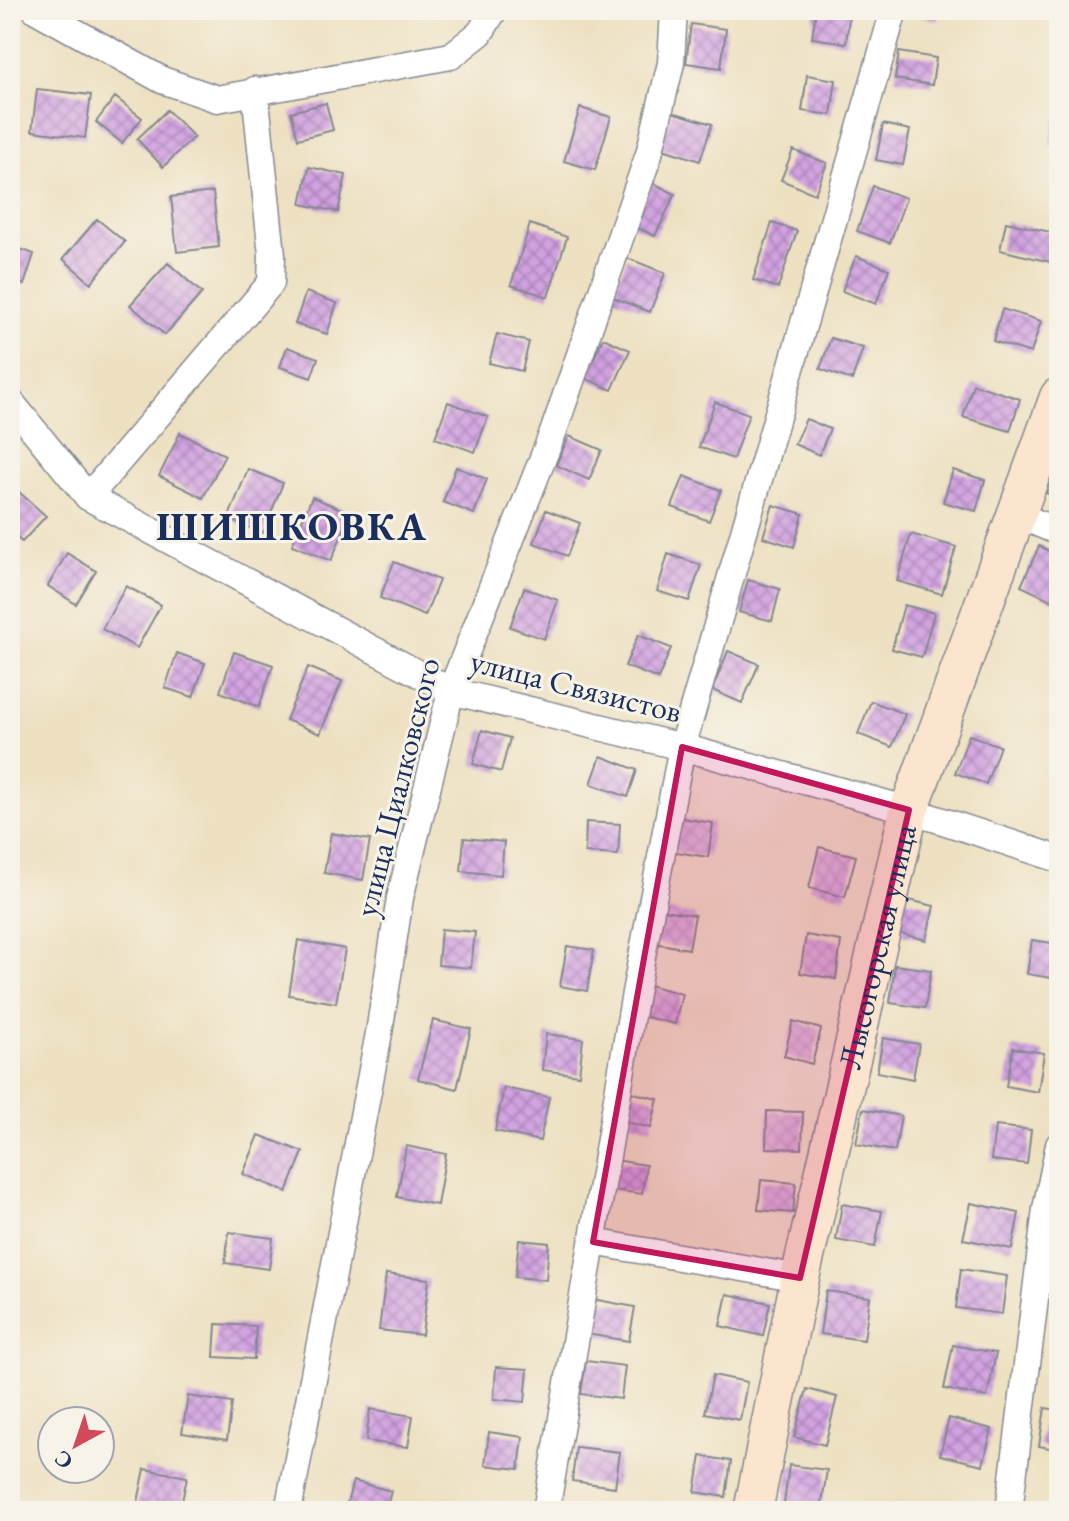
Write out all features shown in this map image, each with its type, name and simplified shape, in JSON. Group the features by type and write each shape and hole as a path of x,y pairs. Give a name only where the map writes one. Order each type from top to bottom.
{"street":[{"path":"10,10 18,10"},
{"path":"36,10 162,80 217,99 451,56 480,33 494,10"},
{"name":"улица Циалковского","path":"288,1511 376,1048 400,898 451,691 554,430 649,154 671,63 674,10"},
{"path":"546,1511 682,747 894,10"},
{"path":"88,497 271,283 272,255 255,90"},
{"name":"Лысогорская улица","path":"753,1511 800,1278 909,810 1059,397"},
{"name":"улица Связистов","path":"10,401 88,497 451,691 682,747 909,810 1059,859"},
{"path":"1015,514 1059,532"},
{"path":"1009,1511 1046,1209 1059,1145"},
{"path":"593,1242 800,1278"}],"highlighted area":[{"path":"682,747 909,810 800,1278 593,1242"}],"building":[{"path":"816,10 850,10 846,43 812,38"},
{"path":"903,10 941,10 937,21"},
{"path":"691,24 726,29 721,68 686,63"},
{"path":"899,52 936,58 932,85 895,79"},
{"path":"807,75 836,80 831,115 802,111"},
{"path":"37,89 91,95 85,138 32,131"},
{"path":"115,97 142,118 122,143 96,122"},
{"path":"326,103 333,130 298,139 291,112"},
{"path":"580,108 611,117 595,170 564,161"},
{"path":"167,110 194,137 163,167 137,139"},
{"path":"672,112 712,124 700,161 660,148"},
{"path":"1056,116 1059,117 1059,147 1050,145"},
{"path":"883,124 910,130 903,165 876,160"},
{"path":"793,150 827,163 815,194 781,180"},
{"path":"309,167 346,175 338,212 301,204"},
{"path":"647,180 675,194 655,236 627,223"},
{"path":"873,186 906,198 890,243 857,231"},
{"path":"213,192 219,247 177,252 171,197"},
{"path":"97,219 125,242 91,283 63,259"},
{"path":"1006,222 1059,234 1055,263 1000,250"},
{"path":"772,223 797,231 778,288 753,280"},
{"path":"530,224 567,237 548,297 511,285"},
{"path":"10,245 34,254 24,285 10,280"},
{"path":"856,256 889,269 876,304 842,291"},
{"path":"627,258 665,273 650,312 612,297"},
{"path":"168,263 202,293 165,335 130,305"},
{"path":"306,292 337,303 327,334 295,324"},
{"path":"1002,309 1041,321 1031,353 993,341"},
{"path":"497,334 529,342 522,371 489,363"},
{"path":"603,338 630,350 612,390 585,378"},
{"path":"831,338 863,348 852,380 820,369"},
{"path":"287,347 318,358 311,378 280,367"},
{"path":"973,384 1020,399 1010,431 963,417"},
{"path":"448,402 488,417 475,452 435,438"},
{"path":"715,402 749,414 733,459 699,447"},
{"path":"806,419 830,429 819,455 794,444"},
{"path":"180,433 225,455 203,498 159,476"},
{"path":"569,436 602,450 589,480 556,465"},
{"path":"1056,460 1059,461 1059,497 1046,493"},
{"path":"456,467 487,479 474,514 443,502"},
{"path":"248,469 283,483 263,533 228,519"},
{"path":"953,470 985,480 976,511 943,502"},
{"path":"684,476 721,490 709,521 672,507"},
{"path":"19,492 46,516 22,542 10,532 10,502"},
{"path":"312,497 351,513 331,561 292,545"},
{"path":"773,505 803,514 794,547 763,537"},
{"path":"546,510 580,523 567,556 534,543"},
{"path":"911,534 956,547 942,594 897,581"},
{"path":"1039,546 1059,555 1059,592 1055,602 1021,586"},
{"path":"67,553 96,571 76,604 48,586"},
{"path":"668,554 701,565 689,601 657,591"},
{"path":"394,562 439,580 425,616 380,598"},
{"path":"748,580 780,589 772,621 739,612"},
{"path":"126,586 161,605 137,648 102,629"},
{"path":"524,588 558,600 544,639 510,627"},
{"path":"904,605 934,613 922,657 892,649"},
{"path":"638,635 671,648 658,679 625,666"},
{"path":"728,651 759,664 742,703 712,690"},
{"path":"234,652 273,665 259,707 220,692"},
{"path":"177,653 205,663 193,697 165,688"},
{"path":"308,667 342,681 320,734 286,720"},
{"path":"871,701 905,714 892,747 858,734"},
{"path":"482,730 510,738 501,772 473,764"},
{"path":"969,735 1000,746 986,784 955,773"},
{"path":"601,756 637,770 628,797 591,784"},
{"path":"681,818 713,823 708,857 676,852"},
{"path":"586,822 620,824 618,855 585,853"},
{"path":"331,833 370,840 363,880 324,873"},
{"path":"464,838 504,842 501,875 461,871"},
{"path":"819,847 856,856 845,897 809,888"},
{"path":"905,899 934,906 926,940 898,933"},
{"path":"658,909 695,915 689,949 653,943"},
{"path":"441,929 475,932 471,968 438,965"},
{"path":"806,935 841,941 836,979 800,973"},
{"path":"298,940 345,949 336,1003 289,995"},
{"path":"1032,940 1059,944 1058,979 1027,974"},
{"path":"567,946 594,950 587,991 560,986"},
{"path":"895,965 931,970 925,1008 890,1003"},
{"path":"645,984 682,994 675,1024 637,1015"},
{"path":"433,1020 471,1029 457,1089 418,1079"},
{"path":"793,1021 821,1029 812,1064 784,1056"},
{"path":"546,1034 583,1039 579,1075 542,1070"},
{"path":"883,1038 919,1044 913,1079 877,1072"},
{"path":"1013,1048 1044,1053 1038,1092 1006,1086"},
{"path":"504,1088 549,1097 540,1141 495,1131"},
{"path":"626,1091 658,1099 651,1128 618,1120"},
{"path":"863,1109 901,1116 895,1151 856,1144"},
{"path":"767,1111 803,1112 802,1149 766,1148"},
{"path":"995,1126 1031,1130 1027,1164 991,1160"},
{"path":"259,1135 303,1152 287,1192 243,1174"},
{"path":"406,1146 446,1154 437,1205 397,1197"},
{"path":"609,1159 646,1165 642,1194 605,1189"},
{"path":"761,1180 796,1183 793,1213 758,1210"},
{"path":"971,1203 1019,1213 1012,1249 963,1239"},
{"path":"842,1204 882,1211 875,1247 836,1240"},
{"path":"229,1232 273,1238 269,1269 225,1263"},
{"path":"519,1240 549,1243 546,1280 515,1277"},
{"path":"961,1269 1007,1276 1002,1314 956,1308"},
{"path":"386,1274 429,1279 422,1335 379,1330"},
{"path":"826,1291 870,1297 864,1340 820,1334"},
{"path":"727,1294 770,1303 763,1336 720,1326"},
{"path":"592,1299 635,1307 629,1341 586,1334"},
{"path":"216,1324 256,1326 254,1359 214,1357"},
{"path":"953,1345 996,1353 987,1397 944,1389"},
{"path":"586,1361 625,1366 621,1399 581,1394"},
{"path":"496,1367 528,1369 525,1402 494,1399"},
{"path":"713,1375 747,1382 740,1420 705,1413"},
{"path":"807,1389 837,1397 825,1445 794,1437"},
{"path":"188,1396 232,1403 227,1440 182,1433"},
{"path":"1045,1408 1059,1410 1059,1450 1039,1446"},
{"path":"370,1409 413,1416 408,1447 366,1441"},
{"path":"949,1418 992,1429 983,1465 940,1455"},
{"path":"489,1432 523,1437 519,1469 485,1465"},
{"path":"576,1447 620,1452 615,1487 572,1481"},
{"path":"701,1456 731,1461 726,1497 695,1492"},
{"path":"789,1465 827,1470 821,1509 784,1504"},
{"path":"145,1469 187,1477 180,1511 136,1511"},
{"path":"353,1481 391,1491 386,1511 345,1511"},
{"path":"937,1501 975,1505 974,1511 935,1511"}],"district":[{"name":"ШИШКОВКА","path":"292,526"}]}
